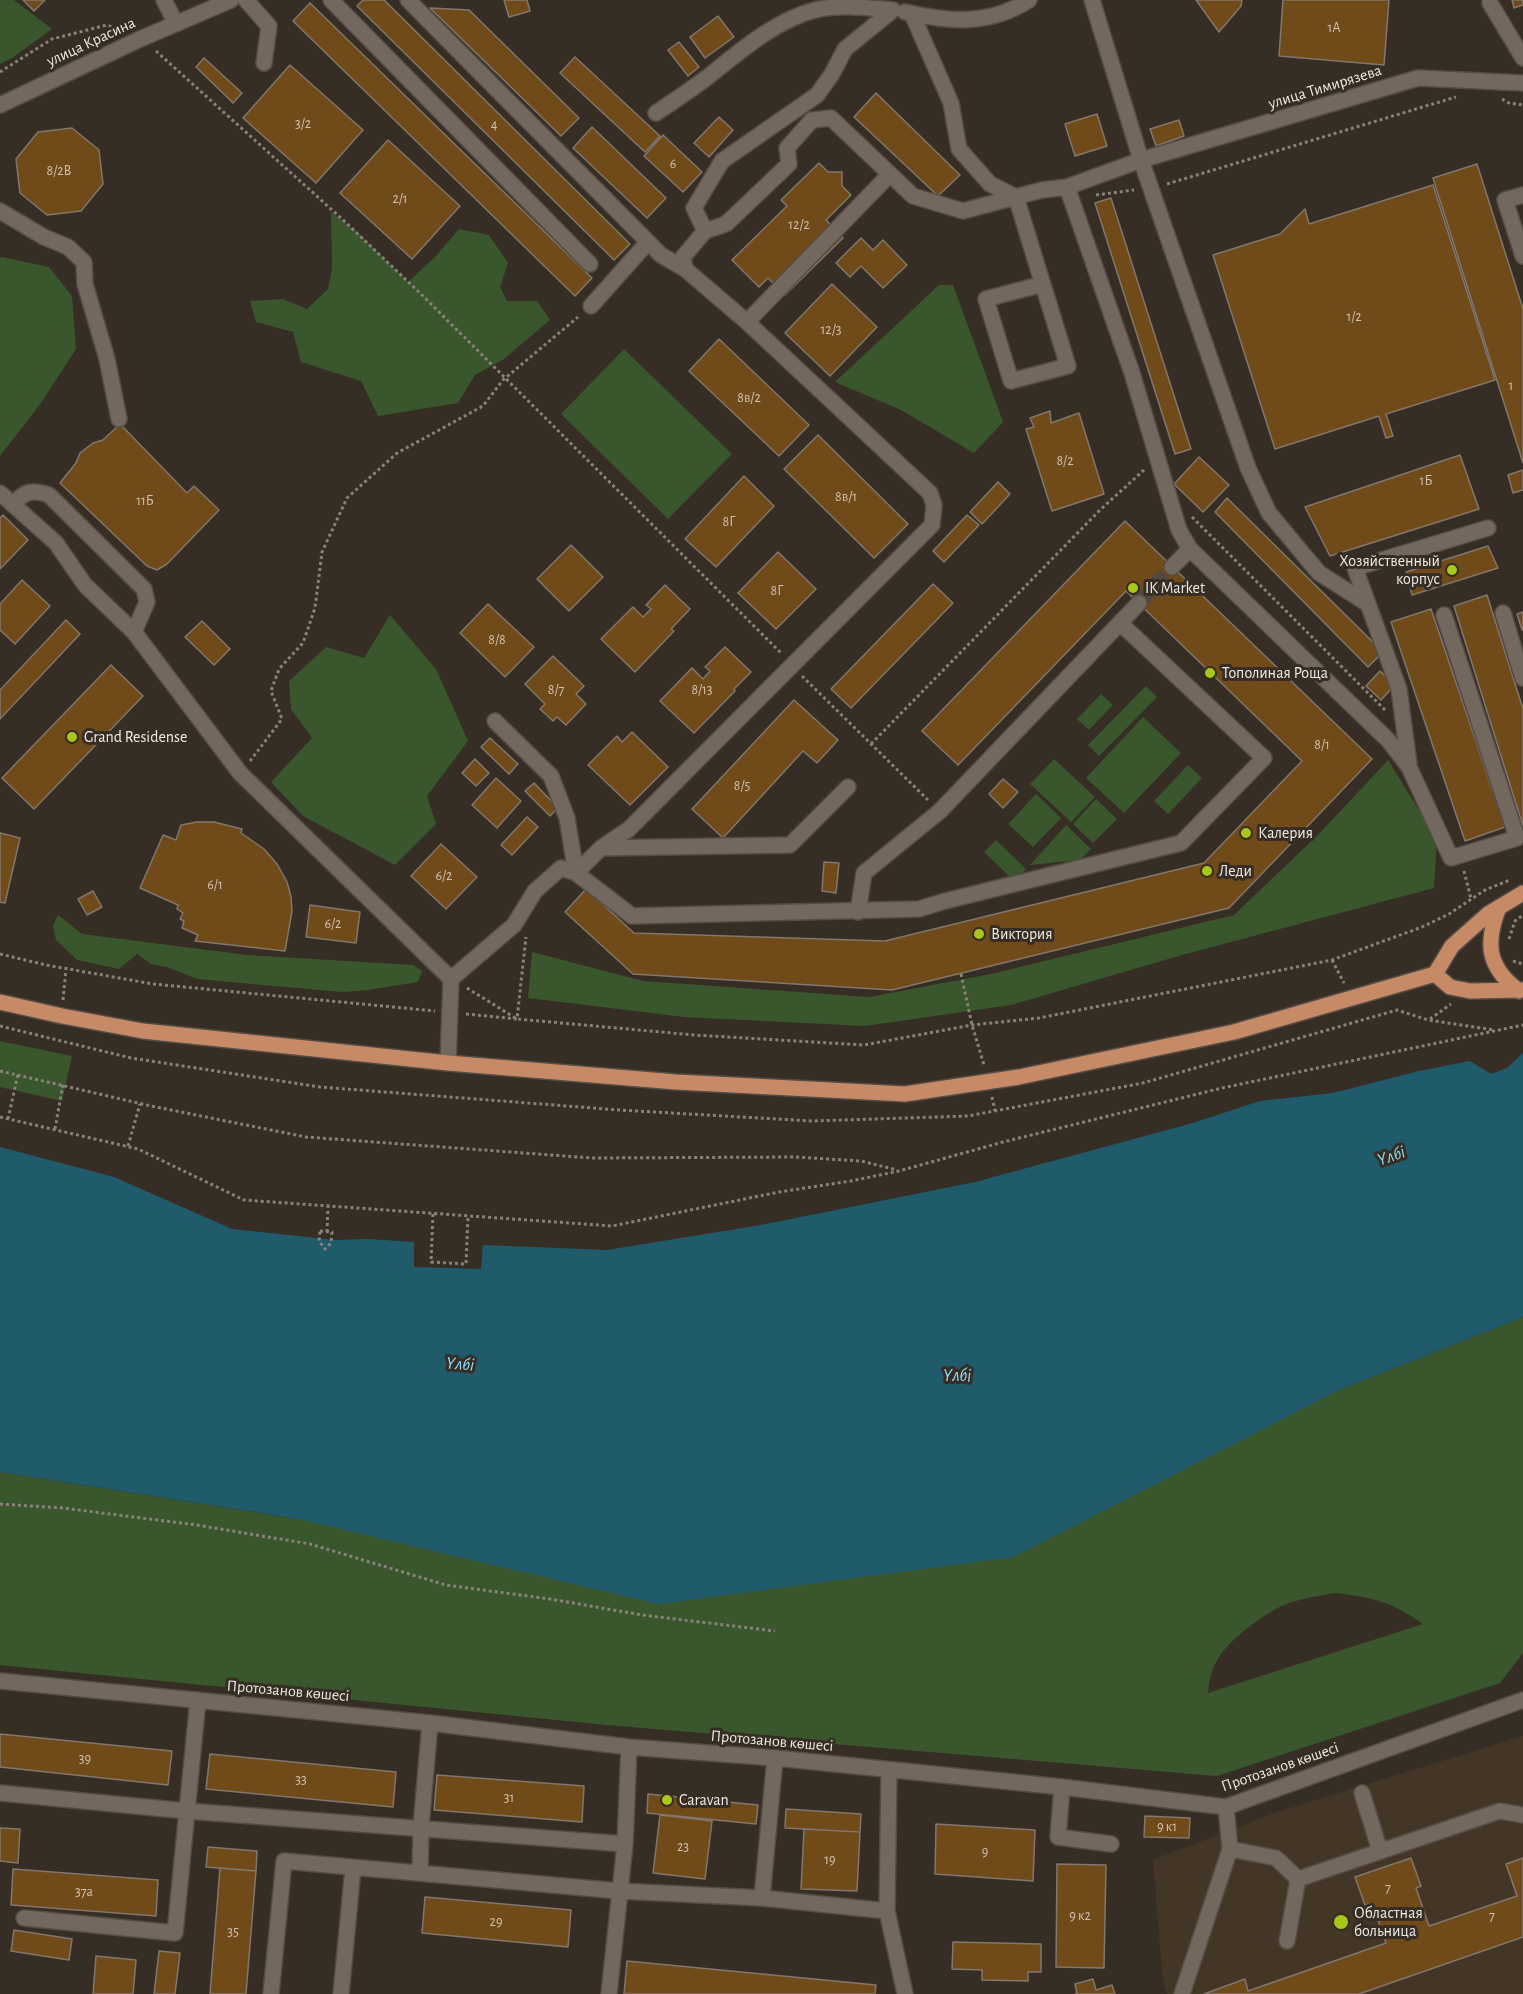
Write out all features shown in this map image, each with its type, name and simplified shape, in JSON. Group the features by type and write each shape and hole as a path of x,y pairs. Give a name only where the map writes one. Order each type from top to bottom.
{"main road":[{"path":"0,1002 143,1031 448,1063 676,1082 905,1094 1030,1075 1234,1032 1435,974 1452,946 1499,907 1523,893"},
{"path":"1499,907 1490,939 1491,954 1497,969 1507,981 1521,990"},
{"path":"1435,974 1450,987 1460,989 1521,990"}],"street":[{"path":"164,0 176,24"},
{"name":"улица Красина","path":"0,105 142,38 231,0"},
{"path":"246,0 268,26 264,63"},
{"path":"331,0 590,264"},
{"path":"408,0 648,242 666,259 685,269 747,322 930,493 934,505 932,525 629,829 601,848 576,873"},
{"path":"656,113 709,76 738,52 792,19 815,10 893,5 924,17 983,20 1015,9 1029,0"},
{"path":"1092,0 1141,160 1248,468 1269,513 1319,573 1368,604"},
{"path":"1490,3 1523,58"},
{"path":"685,269 683,256 705,231 694,208 722,161 817,95 832,74 844,49 893,5"},
{"path":"912,14 951,103 959,149 990,184 1016,197 1068,366 1011,381 986,299 1042,284"},
{"name":"улица Тимирязева","path":"705,231 726,224 789,164 787,148 812,120 831,118 914,196 963,211 1067,187 1141,160 1418,78 1523,83"},
{"path":"747,322 890,174"},
{"path":"1067,187 1132,373 1179,530 1190,549 1388,740 1409,767 1451,858 1520,837 1444,615"},
{"path":"1523,195 1505,200 1523,256"},
{"path":"0,212 44,237 68,247 84,262 85,284 107,359 119,419"},
{"path":"591,306 648,242"},
{"path":"13,504 22,494 36,490 49,495 144,589 147,602 134,632"},
{"path":"0,493 56,543 85,585 134,632 240,774 451,979 448,1063"},
{"path":"1409,767 1398,689 1355,568 1488,528"},
{"path":"1172,567 1190,549"},
{"path":"858,912 864,873 940,812 1138,603"},
{"path":"1503,613 1523,678"},
{"path":"451,979 514,925 535,891 561,868 576,873 632,916 858,912 919,909 1181,843 1264,758 1120,623"},
{"path":"495,722 551,776 567,818 576,873"},
{"path":"601,848 790,844 848,787"},
{"name":"Протозанов көшесі","path":"0,1681 430,1723 629,1747 775,1758 1062,1787 1226,1807 1523,1700"},
{"path":"24,1918 175,1933 198,1700"},
{"path":"420,1873 421,1827 430,1723"},
{"path":"609,1994 625,1844 629,1747"},
{"path":"762,1899 775,1758"},
{"path":"889,1770 887,1911 905,1994"},
{"path":"1062,1787 1058,1837 1111,1844"},
{"path":"0,1793 187,1811 625,1844"},
{"path":"1362,1793 1380,1851"},
{"path":"1182,1994 1230,1849 1226,1807"},
{"path":"1298,1879 1500,1811 1523,1815"},
{"path":"1230,1849 1276,1858 1298,1879"},
{"path":"271,1994 284,1861 620,1891 762,1899 887,1911"},
{"path":"342,1994 353,1868"},
{"path":"1287,1941 1298,1879"}],"path":[{"path":"0,72 52,39 107,25 142,38 341,218 422,295 940,812"},
{"path":"1089,196 1168,184 1462,96"},
{"path":"1501,98 1509,104 1523,105"},
{"path":"240,774 282,719 271,691 279,669 303,643 315,608 322,552 347,498 397,453 483,406 505,379 591,306"},
{"path":"871,744 1100,510 1158,457"},
{"path":"0,954 46,965 153,984 694,1035 864,1045 928,1035 972,1025 1039,1018 1332,960 1422,927 1449,914 1485,890 1514,879"},
{"path":"1506,946 1515,921 1523,915"},
{"path":"517,1019 527,930"},
{"path":"1511,960 1523,964"},
{"path":"961,974 995,1111"},
{"path":"451,979 517,1019"},
{"path":"1359,1021 1397,1010 1428,1020 1498,1030"},
{"path":"0,1118 138,1149 244,1200 612,1226 778,1192 899,1171 1003,1142 1222,1088 1523,1025"},
{"path":"0,1071 63,1084 140,1104 306,1137 592,1158 817,1158 861,1161 899,1171"},
{"path":"8,1119 18,1074"},
{"path":"54,1129 63,1084"},
{"path":"128,1146 140,1104"},
{"path":"327,1232 328,1207"},
{"path":"433,1214 431,1262 466,1264 468,1216"},
{"path":"320,1231 327,1232 332,1232 331,1243 325,1249 319,1241 320,1231"},
{"path":"0,1504 63,1508 219,1529 310,1544 446,1585 642,1615 775,1630"}],"shaded area":[{"name":"Областная больница","path":"1523,1736 1523,1994 1167,1994 1163,1983 1153,1860 1277,1812"}],"green space":[{"path":"0,0 14,0 52,29 0,64"},
{"path":"331,212 356,231 408,282 435,257 459,229 489,235 508,263 500,287 507,301 537,301 550,320 504,359 475,375 458,403 378,416 361,381 301,362 293,332 256,322 250,301 283,299 307,309 328,289 332,268"},
{"path":"0,258 49,267 72,296 76,349 41,403 0,456"},
{"path":"939,285 953,285 1003,422 974,453 901,410 835,382"},
{"path":"624,349 732,454 668,519 561,414"},
{"path":"390,615 436,669 468,741 427,796 436,824 395,865 303,816 271,782 312,738 291,709 289,681 326,647 364,658"},
{"path":"1146,686 1157,697 1099,756 1088,745"},
{"path":"1101,694 1113,705 1089,730 1077,719"},
{"path":"1143,717 1181,753 1124,813 1086,778"},
{"path":"1054,759 1095,797 1071,822 1030,784"},
{"path":"1388,760 1437,839 1434,888 1182,955 1011,1005 865,1026 684,1017 528,998 532,952 643,981 869,997 991,974 1234,915 1321,832"},
{"path":"1188,765 1202,778 1168,814 1154,801"},
{"path":"1036,794 1061,818 1033,847 1008,824"},
{"path":"1096,799 1117,819 1093,843 1073,824"},
{"path":"1066,825 1091,849 1080,860 1030,865"},
{"path":"996,840 1026,869 1014,881 984,852"},
{"path":"58,915 82,934 247,955 413,965 422,971 418,982 342,992 197,979 167,967 151,964 137,954 119,969 77,960 56,940 53,926"},
{"path":"0,1041 72,1056 62,1101 0,1087"},
{"path":"1523,1317 1523,1653 1500,1683 1217,1776 607,1725 0,1665 0,1472 298,1519 1339,1390","holes":["1335,1593 1371,1599 1391,1606 1423,1624 1208,1693 1211,1675 1219,1657 1232,1642 1260,1619 1295,1601"]}],"water":[{"name":"Үлбі","path":"1523,1053 1523,1317 1339,1390 1013,1557 658,1604 299,1519 0,1472 0,1147 114,1177 232,1229 335,1240 368,1239 414,1242 414,1267 481,1269 483,1245 607,1250 761,1225 975,1182 1193,1123 1260,1101 1333,1093 1419,1071 1470,1061 1491,1074 1507,1068"}],"building":[{"path":"23,0 45,0 34,11"},
{"path":"363,0 384,0 630,244 614,260 357,6"},
{"path":"504,0 527,0 530,11 509,17"},
{"path":"1196,0 1242,0 1241,6 1219,32"},
{"path":"1283,0 1389,0 1384,65 1279,56"},
{"path":"1512,0 1523,0 1523,5 1514,8"},
{"path":"310,3 592,278 575,296 293,21"},
{"path":"430,8 469,10 579,118 561,136"},
{"path":"718,16 734,37 705,58 690,37"},
{"path":"679,42 699,67 688,76 668,50"},
{"path":"575,57 660,136 645,152 560,73"},
{"path":"204,58 242,93 233,103 196,67"},
{"path":"290,65 363,130 316,183 243,118"},
{"path":"876,93 960,175 938,196 854,117"},
{"path":"1097,114 1107,146 1075,156 1065,124"},
{"path":"719,117 733,130 709,157 694,143"},
{"path":"1179,120 1184,136 1156,146 1150,129"},
{"path":"592,127 666,198 647,218 573,148"},
{"path":"72,128 99,150 103,184 81,211 47,215 20,193 16,159 38,132"},
{"path":"663,135 702,172 683,192 644,156"},
{"path":"388,140 460,206 412,259 340,193"},
{"path":"819,163 828,172 842,172 842,186 851,195 826,220 843,238 785,295 768,278 759,287 732,260 787,206 781,200"},
{"path":"1477,164 1523,309 1523,463 1433,178"},
{"path":"1433,185 1495,380 1386,414 1393,436 1386,438 1379,416 1275,449 1213,255 1280,234 1305,209 1309,224"},
{"path":"1111,198 1191,449 1175,454 1095,203"},
{"path":"861,238 873,250 883,240 907,265 883,288 861,266 850,277 836,263"},
{"path":"832,284 877,327 830,376 785,333"},
{"path":"719,339 809,425 779,456 689,371"},
{"path":"1050,411 1051,423 1079,413 1104,494 1052,511 1026,429 1034,427 1030,418"},
{"path":"120,424 187,493 194,486 219,510 167,564 157,570 147,566 60,483 76,463 80,453 93,443 103,440"},
{"path":"818,435 908,524 874,558 784,469"},
{"path":"1460,455 1479,509 1330,556 1305,507"},
{"path":"1199,457 1229,485 1203,512 1174,484"},
{"path":"1523,470 1523,490 1513,493 1508,475"},
{"path":"744,476 774,506 716,567 685,539"},
{"path":"998,482 1010,494 982,524 970,512"},
{"path":"1227,498 1383,652 1368,667 1215,512"},
{"path":"3,515 28,540 0,569 0,518"},
{"path":"967,515 979,525 944,562 933,551"},
{"path":"1125,521 1372,759 1229,908 892,990 633,974 565,912 586,889 634,933 885,941 1204,863 1302,761 1126,591 958,765 922,731"},
{"path":"571,545 603,577 569,611 537,579"},
{"name":"Хозяйственный корпус","path":"1488,546 1498,568 1412,595 1406,572"},
{"path":"778,552 816,589 776,629 738,593"},
{"path":"22,580 50,606 15,644 0,630 0,604"},
{"path":"933,584 953,603 851,708 831,689"},
{"path":"665,585 690,609 671,629 674,631 635,672 601,639 633,607 643,617 651,609 646,605"},
{"path":"1487,595 1523,709 1523,826 1454,606"},
{"path":"488,604 534,647 505,677 460,633"},
{"path":"1431,609 1505,827 1465,841 1391,622"},
{"path":"1523,612 1523,630 1522,630 1517,614"},
{"path":"66,620 80,634 0,719 0,690"},
{"path":"202,621 230,649 214,665 185,637"},
{"path":"725,647 751,672 694,733 660,701 692,668 703,679 710,671 705,667"},
{"path":"553,656 584,686 576,694 586,704 566,725 557,717 553,721 540,709 545,704 525,684"},
{"name":"Grand Residense","path":"111,665 143,696 34,809 2,778"},
{"path":"1380,671 1395,685 1381,700 1366,686"},
{"path":"794,700 838,740 817,763 803,751 723,838 692,809"},
{"path":"632,732 668,767 630,805 588,765 617,736 622,742"},
{"path":"490,738 518,764 509,774 481,747"},
{"path":"475,759 489,773 476,786 462,773"},
{"path":"496,778 521,801 497,828 472,805"},
{"path":"1003,779 1018,792 1003,808 989,794"},
{"path":"534,783 558,808 550,816 525,791"},
{"path":"527,817 538,827 512,855 501,845"},
{"path":"214,822 242,829 241,833 264,849 277,864 287,882 291,897 292,911 285,951 195,941 198,935 182,928 184,921 180,919 183,913 177,909 178,905 140,888 163,835 176,840 181,825"},
{"path":"0,833 20,838 5,903 0,902"},
{"path":"441,844 477,877 446,909 411,876"},
{"path":"824,862 839,863 836,893 822,891"},
{"path":"93,891 102,907 87,915 78,899"},
{"path":"310,905 360,912 356,943 306,937"},
{"path":"0,1734 172,1751 168,1785 0,1767"},
{"path":"210,1754 396,1772 393,1807 206,1789"},
{"path":"437,1775 584,1786 582,1822 434,1810"},
{"path":"648,1794 758,1805 756,1824 647,1813"},
{"path":"786,1809 861,1814 860,1832 785,1828"},
{"path":"660,1815 712,1821 705,1879 653,1873"},
{"path":"1145,1816 1190,1818 1189,1838 1144,1837"},
{"path":"936,1824 1035,1830 1033,1881 935,1874"},
{"path":"0,1828 20,1829 18,1863 0,1861"},
{"path":"804,1829 860,1832 857,1891 801,1889"},
{"path":"208,1847 257,1851 256,1871 206,1867"},
{"path":"1411,1858 1421,1886 1416,1888 1429,1926 1517,1896 1506,1864 1523,1858 1523,1937 1359,1994 1204,1994 1245,1979 1248,1991 1386,1943 1372,1903 1365,1905 1355,1877"},
{"path":"1057,1864 1106,1865 1104,1968 1056,1967"},
{"path":"220,1868 256,1871 246,1994 210,1994"},
{"path":"13,1869 158,1880 156,1916 11,1905"},
{"path":"425,1897 571,1910 568,1947 422,1933"},
{"path":"14,1930 72,1939 69,1960 11,1951"},
{"path":"953,1942 1041,1944 1041,1972 1028,1972 1028,1981 982,1980 982,1970 952,1969"},
{"path":"159,1951 180,1953 175,1994 154,1994"},
{"path":"96,1956 136,1960 133,1994 93,1994"},
{"path":"627,1961 876,1985 875,1994 624,1994"},
{"path":"1093,1979 1096,1990 1112,1985 1115,1994 1077,1994 1075,1984"}],"tunnel":[{"path":"1139,603 1172,567"}],"place":[{"name":"Хозяйственный корпус","path":"1452,570"},
{"name":"IK Market","path":"1133,588"},
{"name":"Тополиная Роща","path":"1210,673"},
{"name":"Grand Residense","path":"72,737"},
{"name":"Калерия","path":"1246,833"},
{"name":"Леди","path":"1207,871"},
{"name":"Виктория","path":"979,934"},
{"name":"Caravan","path":"667,1800"},
{"name":"Областная больница","path":"1341,1922"}]}
